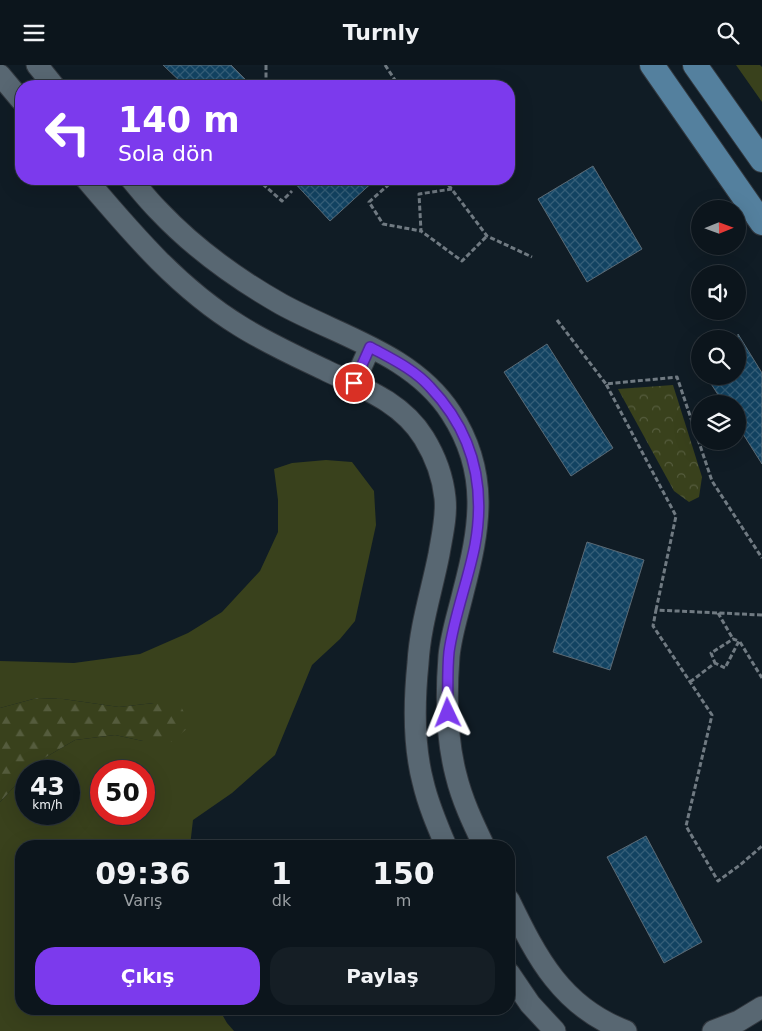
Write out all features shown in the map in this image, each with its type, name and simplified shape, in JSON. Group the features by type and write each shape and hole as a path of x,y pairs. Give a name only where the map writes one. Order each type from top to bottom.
{"main road":[{"path":"37,65 49,80"},
{"path":"652,65 762,223"},
{"path":"695,65 762,160"},
{"path":"0,75 15,93"},
{"path":"91,185 165,268 207,303 240,327 382,397 404,414 423,437 438,467 445,499 443,532 422,630 418,661 417,741 422,780 444,840"},
{"path":"136,185 159,211 186,237 238,277 283,305 399,363 429,386 450,412 463,434 474,461 478,484 478,513 475,544 449,653 450,744 456,775 467,809 481,840"},
{"path":"354,383 370,347"},
{"path":"515,912 538,957 568,997 593,1015 626,1031"},
{"path":"515,984 530,1004 555,1031"},
{"path":"713,1031 739,1021 762,1007"}],"path":[{"path":"266,65 266,80"},
{"path":"385,65 395,80"},
{"path":"264,185 282,201 292,191"},
{"path":"387,185 369,201 383,224 421,231 462,261 487,237"},
{"path":"449,185 487,237 532,257"},
{"path":"421,231 418,194 452,189"},
{"path":"557,320 606,384 676,516 653,626 712,715 686,826 718,881 762,846"},
{"path":"606,384 677,377 712,481 762,558"},
{"path":"656,610 762,615"},
{"path":"718,613 733,639 739,641 762,678"},
{"path":"733,639 711,653 715,663 725,668 739,641"},
{"path":"690,682 715,663"}],"green space":[{"path":"736,65 760,65 762,67 762,102"},
{"path":"673,385 691,442 691,450 693,450 702,477 699,497 689,502 674,491 618,389"},
{"path":"326,460 352,462 374,491 376,525 355,621 340,639 312,665 275,755 232,793 193,820 191,840 15,840 15,1015 222,1015 234,1031 0,1031 0,802 15,786 15,825 80,825 80,760 43,760 75,740 115,735 143,741 154,703 119,707 63,699 37,698 0,708 0,661 74,663 140,654 188,633 222,612 260,571 278,532 278,500 274,469 292,463"},
{"path":"37,698 63,699 119,707 154,703 180,705 191,725 172,742 143,741 115,735 75,740 43,760 15,760 15,786 0,802 0,708"}],"building":[{"path":"163,65 231,65 245,79 244,80 179,80"},
{"path":"593,166 642,249 587,282 538,199"},
{"path":"297,185 369,185 330,221"},
{"path":"547,344 613,448 571,476 504,372"},
{"path":"746,347 762,373 762,464 746,439 746,395 718,395 712,385 746,385"},
{"path":"587,542 644,560 610,670 553,652"},
{"path":"646,836 702,942 664,963 607,857"}],"route":[{"path":"354,383 370,347 399,363 429,386 450,412 463,434 474,461 478,484 475,544 449,653 448,713"}]}
